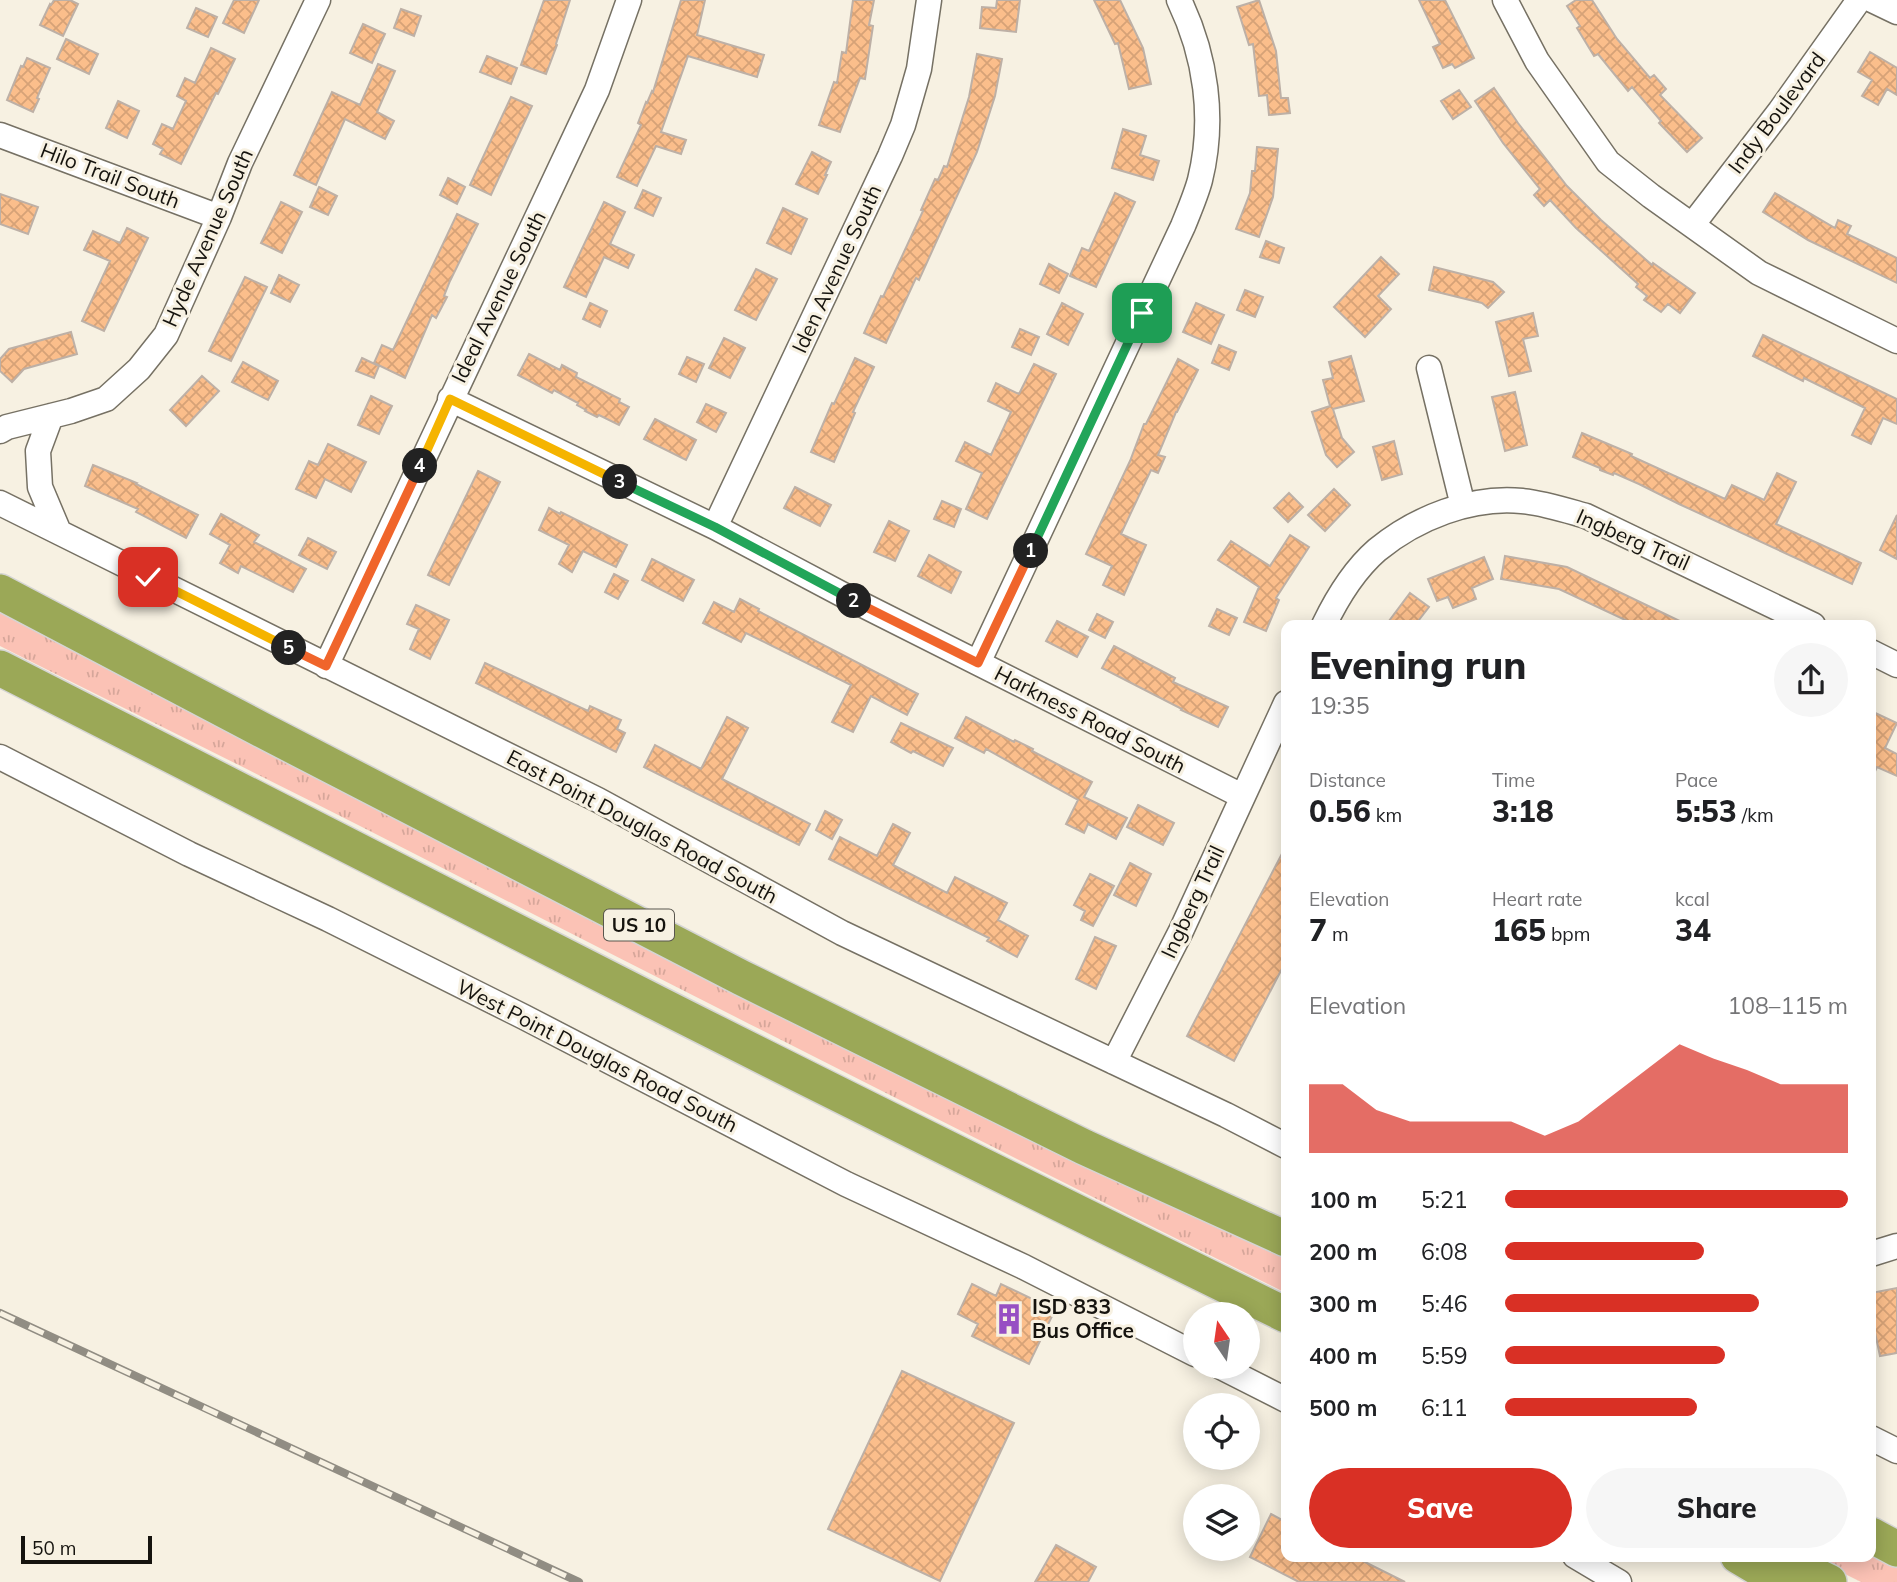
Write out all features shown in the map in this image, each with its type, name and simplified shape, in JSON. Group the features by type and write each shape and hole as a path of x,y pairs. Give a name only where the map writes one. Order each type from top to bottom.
{"highway":[{"name":"US 10","path":"0,592 742,978 1084,1147 1281,1237"},
{"path":"0,667 666,1008 1281,1313"},
{"path":"1876,1525 1897,1532"},
{"path":"1876,1538 1897,1549"},
{"path":"1748,1562 1782,1582"},
{"path":"1787,1562 1829,1582"}],"street":[{"name":"Hyde Avenue South","path":"0,430 106,399 139,369 166,335 240,163 318,0"},
{"name":"Ideal Avenue South","path":"326,666 597,90 628,0"},
{"name":"Iden Avenue South","path":"715,527 895,146 919,69 929,0"},
{"path":"978,663 1183,226 1200,181 1207,142 1204,75 1197,44 1179,0"},
{"path":"1506,0 1537,61 1608,162 1651,196 1759,272 1897,341"},
{"name":"Indy Boulevard","path":"1693,224 1780,111 1859,0"},
{"path":"1872,0 1897,12"},
{"name":"Hilo Trail South","path":"0,135 219,217"},
{"path":"1429,368 1463,506"},
{"name":"Harkness Road South","path":"450,399 715,527 847,597 1242,796"},
{"path":"51,416 38,451 40,487 58,532"},
{"name":"Ingberg Trail","path":"1326,620 1352,577 1377,551 1431,517 1463,506 1494,501 1521,501 1552,506 1586,516 1803,620"},
{"name":"East Point Douglas Road South","path":"0,503 598,800 842,933 1281,1143"},
{"path":"1876,654 1897,665"},
{"name":"Ingberg Trail","path":"1114,1062 1181,931 1281,714"},
{"name":"West Point Douglas Road South","path":"0,757 189,854 328,919 524,1017 846,1184 1024,1267 1183,1348"},
{"path":"1876,1252 1897,1246"},
{"path":"1245,1379 1281,1397"},
{"path":"1876,1440 1897,1451"},
{"path":"1585,1562 1619,1582"}],"green space":[{"path":"0,612 1281,1255 1281,1291 939,1120 0,646"},
{"path":"1876,1552 1897,1563 1897,1582 1861,1582 1821,1562 1876,1562"}],"building":[{"path":"54,0 70,0 78,4 63,36 40,25"},
{"path":"234,0 259,0 244,33 223,23"},
{"path":"544,0 570,0 546,74 521,65"},
{"path":"681,0 705,0 697,35 764,55 757,77 688,56 661,132 686,140 681,154 656,146 637,186 617,177 641,125 638,123 646,102 653,92"},
{"path":"853,0 874,0 869,25 873,26 865,79 860,78 840,132 819,125 834,82 837,83 842,52 846,53"},
{"path":"997,0 1020,0 1016,32 980,28 982,7 996,8"},
{"path":"1094,0 1120,0 1143,48 1151,84 1129,89 1118,43 1115,44"},
{"path":"1259,0 1276,51 1281,98 1288,98 1290,113 1269,115 1267,95 1259,96 1253,44 1249,45 1237,7"},
{"path":"1419,0 1445,0 1474,58 1455,68 1452,64 1443,68 1433,47 1440,44"},
{"path":"1576,0 1592,0 1617,39 1650,78 1654,75 1666,89 1660,95 1702,138 1687,152 1659,123 1661,121 1632,87 1628,91 1598,54 1594,56 1567,6"},
{"path":"196,8 217,17 208,37 187,28"},
{"path":"401,9 421,16 414,36 394,28"},
{"path":"363,24 385,34 372,63 350,53"},
{"path":"66,39 98,54 89,74 57,59"},
{"path":"211,48 235,59 181,164 160,154 163,149 153,144 162,124 173,129 186,101 177,96 185,78 195,83"},
{"path":"1870,52 1897,68 1897,95 1887,89 1878,105 1862,96 1872,80 1858,72"},
{"path":"977,54 1002,59 995,96 977,152 919,280 916,278 886,343 864,333 923,211 921,210 935,179 938,180 944,166 947,167 969,97"},
{"path":"487,56 517,68 511,84 480,72"},
{"path":"27,58 50,68 33,112 7,100"},
{"path":"378,64 395,71 377,112 394,121 385,139 345,119 316,185 294,175 332,92 360,105"},
{"path":"1494,88 1567,186 1652,265 1653,263 1695,293 1680,313 1668,304 1661,312 1644,300 1647,296 1636,287 1638,284 1576,228 1550,200 1544,206 1534,195 1540,189 1503,143 1475,101"},
{"path":"1459,90 1471,107 1453,119 1441,101"},
{"path":"511,97 532,106 491,195 470,185"},
{"path":"118,101 139,111 127,138 106,128"},
{"path":"1123,129 1146,136 1140,155 1159,161 1153,180 1112,168"},
{"path":"1257,147 1278,149 1273,197 1259,237 1236,229 1250,193"},
{"path":"812,152 831,162 818,194 796,184"},
{"path":"448,178 465,187 457,204 440,195"},
{"path":"319,187 337,196 328,215 310,207"},
{"path":"643,190 661,198 653,216 635,208"},
{"path":"1115,193 1135,202 1096,287 1070,276 1082,248 1089,251"},
{"path":"1775,193 1835,228 1838,220 1851,226 1847,234 1897,258 1897,283 1808,240 1763,212"},
{"path":"0,194 38,207 28,234 0,224"},
{"path":"281,202 302,212 282,253 261,243"},
{"path":"604,202 625,212 610,244 634,255 628,268 604,257 586,297 564,287"},
{"path":"783,208 807,219 791,254 767,243"},
{"path":"457,214 478,224 450,281 444,296 447,297 436,318 432,315 405,378 374,363 382,345 393,350"},
{"path":"127,228 148,238 104,331 82,321 110,261 84,250 93,231 120,243"},
{"path":"1266,241 1284,248 1279,263 1260,257"},
{"path":"1381,257 1399,274 1378,296 1391,309 1365,337 1334,307"},
{"path":"1049,264 1068,274 1059,293 1040,284"},
{"path":"1434,267 1493,282 1504,292 1488,308 1482,303 1429,290"},
{"path":"756,269 777,279 756,320 735,310"},
{"path":"279,275 299,285 290,302 271,293"},
{"path":"245,277 267,287 231,361 209,351"},
{"path":"1245,290 1263,297 1255,317 1237,310"},
{"path":"590,303 607,311 600,327 583,319"},
{"path":"1062,303 1083,314 1068,345 1047,334"},
{"path":"1196,303 1224,315 1211,344 1183,332"},
{"path":"1533,313 1538,336 1523,339 1531,371 1509,376 1496,322"},
{"path":"1020,329 1039,337 1031,355 1012,347"},
{"path":"71,332 77,354 24,369 12,382 0,371 0,359 9,349"},
{"path":"1763,335 1897,399 1897,424 1883,418 1871,444 1852,435 1865,408 1753,356"},
{"path":"724,338 745,348 730,378 709,368"},
{"path":"1219,345 1236,352 1229,370 1212,363"},
{"path":"529,354 560,370 562,365 577,373 576,377 620,399 619,402 629,407 619,425 599,415 597,417 554,390 552,393 518,375"},
{"path":"1351,356 1364,401 1333,409 1342,438 1354,452 1337,467 1326,455 1312,412 1330,406 1323,380 1333,378 1329,362"},
{"path":"687,357 704,364 696,382 679,374"},
{"path":"362,358 379,366 374,378 356,371"},
{"path":"855,358 874,367 834,462 811,452"},
{"path":"1178,359 1198,370 1158,455 1165,457 1158,473 1151,470 1121,534 1146,545 1124,595 1103,585 1112,566 1086,554 1130,461 1144,424"},
{"path":"243,362 278,381 268,400 232,382"},
{"path":"1034,364 1056,374 987,519 966,509 982,473 956,461 965,442 991,455 1011,412 988,401 996,383 1019,394"},
{"path":"202,376 219,391 186,426 170,410"},
{"path":"1515,392 1527,445 1505,451 1492,397"},
{"path":"371,396 392,406 379,434 358,425"},
{"path":"706,404 726,413 716,432 697,422"},
{"path":"655,419 696,440 686,460 644,439"},
{"path":"1582,433 1725,499 1732,485 1764,500 1777,473 1796,482 1776,524 1861,563 1852,584 1639,484 1573,457"},
{"path":"1394,441 1402,474 1382,480 1373,447"},
{"path":"328,444 366,462 351,492 325,479 316,498 296,489 309,461 318,465"},
{"path":"93,465 137,483 198,515 186,538 136,512 138,509 85,486"},
{"path":"478,471 500,482 449,585 428,575"},
{"path":"795,487 831,505 820,526 784,508"},
{"path":"1334,489 1350,505 1325,531 1308,515"},
{"path":"1289,493 1303,507 1288,522 1274,508"},
{"path":"942,501 961,509 954,527 934,519"},
{"path":"549,508 627,545 616,567 583,551 572,572 559,564 569,545 539,530"},
{"path":"221,514 259,535 254,542 306,569 293,592 241,566 238,573 220,563 230,545 210,534"},
{"path":"1897,515 1897,559 1880,550"},
{"path":"889,521 909,531 895,561 874,552"},
{"path":"1290,535 1309,547 1276,598 1279,600 1266,631 1244,622 1259,587 1218,560 1231,541 1270,566"},
{"path":"308,538 336,552 327,569 299,555"},
{"path":"929,555 961,572 951,593 918,576"},
{"path":"1505,556 1567,567 1678,620 1625,620 1559,589 1501,579"},
{"path":"1484,557 1493,579 1472,588 1476,599 1453,608 1448,597 1437,601 1428,579"},
{"path":"652,559 694,580 683,601 642,580"},
{"path":"614,574 628,581 618,599 605,592"},
{"path":"1410,593 1429,607 1419,620 1390,620"},
{"path":"740,599 759,609 758,611 918,694 907,715 871,696 853,732 832,722 851,685 746,633 741,642 703,623 714,602 734,612"},
{"path":"416,605 449,620 430,659 410,649 419,629 407,624"},
{"path":"1217,609 1237,618 1229,635 1209,626"},
{"path":"1097,614 1113,622 1105,638 1089,630"},
{"path":"1057,621 1088,637 1077,657 1046,641"},
{"path":"1114,646 1175,678 1173,682 1228,707 1218,727 1102,668"},
{"path":"485,663 588,711 590,706 621,720 617,729 625,733 616,752 476,683"},
{"path":"1876,713 1897,723 1885,748 1897,754 1897,776 1877,767 1876,769"},
{"path":"727,717 748,728 722,779 810,824 799,845 644,767 655,745 701,769"},
{"path":"966,717 1033,749 1032,751 1092,782 1084,797 1127,818 1116,839 1088,824 1084,833 1066,824 1078,800 986,749 984,753 955,738"},
{"path":"901,723 953,748 943,766 891,742"},
{"path":"1138,805 1174,823 1163,845 1127,827"},
{"path":"825,811 842,820 832,839 816,830"},
{"path":"893,824 910,833 893,865 947,893 955,877 1007,903 998,920 1028,936 1017,957 987,941 989,938 829,859 840,837 877,856"},
{"path":"1281,856 1281,971 1234,1061 1187,1036"},
{"path":"1130,863 1151,874 1136,906 1114,895"},
{"path":"1090,874 1114,886 1093,926 1081,920 1085,911 1074,905"},
{"path":"1095,937 1116,946 1096,989 1076,979"},
{"name":"ISD 833 Bus Office","path":"972,1284 996,1296 1001,1284 1055,1310 1029,1364 972,1336 978,1324 958,1314"},
{"path":"1897,1288 1897,1353 1880,1356 1876,1337 1876,1292"},
{"path":"902,1371 1014,1423 940,1581 828,1529"},
{"path":"1271,1514 1281,1519 1281,1562 1365,1562 1405,1582 1299,1582 1258,1561 1260,1561 1260,1537"},
{"path":"1056,1545 1096,1567 1088,1582 1035,1582"}],"railway":[{"path":"0,1313 579,1582"}],"place":[{"name":"ISD 833 Bus Office","path":"1009,1319"}],"route":[{"path":"148,577 326,666 450,399 715,527 978,663 1142,313"}]}
